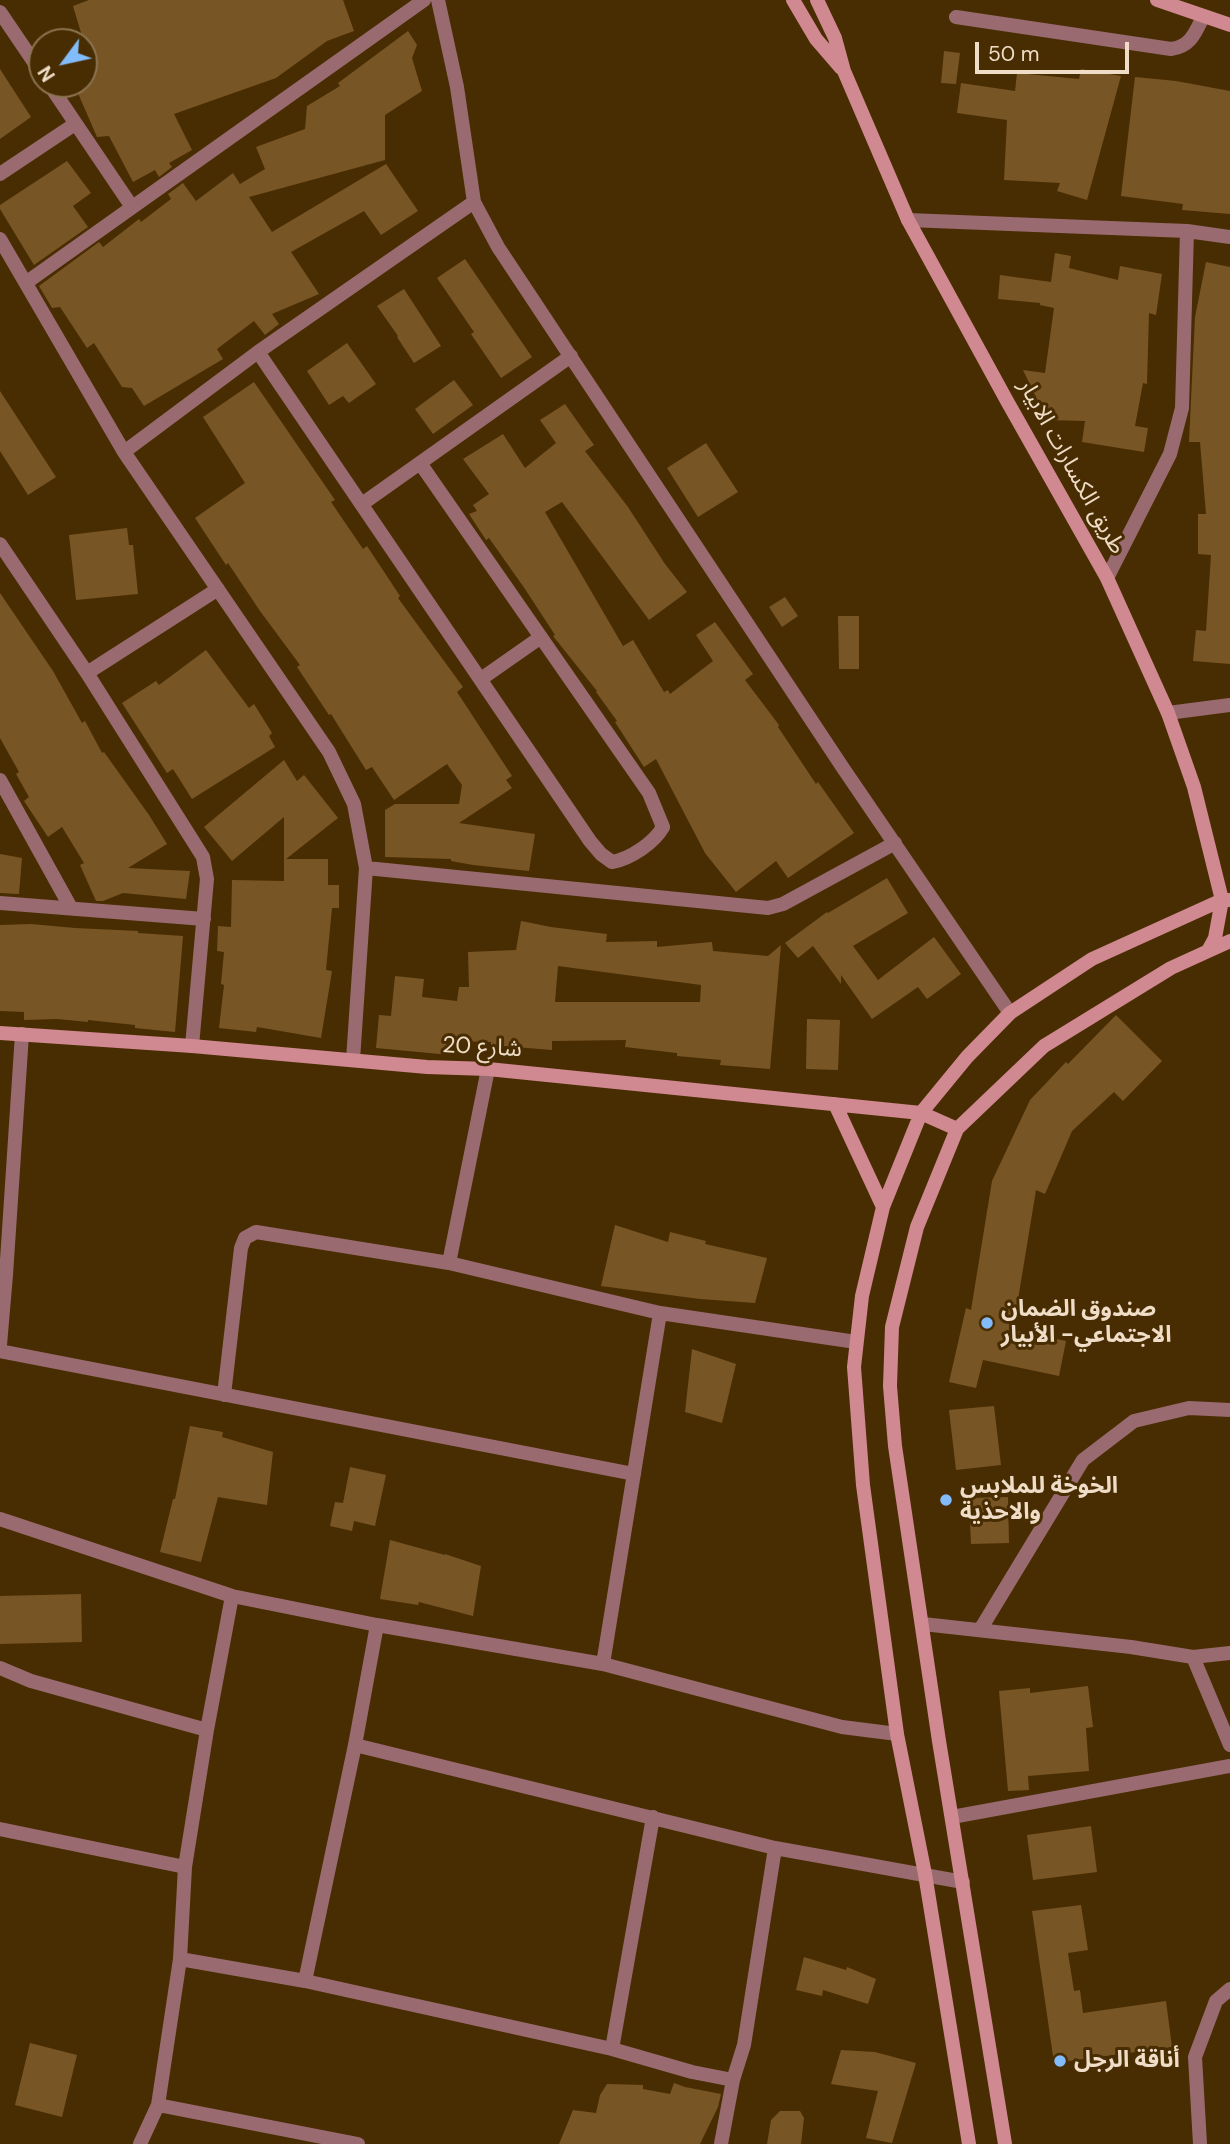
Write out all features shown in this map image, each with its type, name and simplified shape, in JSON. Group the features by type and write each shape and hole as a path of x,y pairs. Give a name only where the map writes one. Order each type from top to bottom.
{"street":[{"path":"27,282 424,0"},
{"path":"438,0 457,88 474,202 498,247 1010,1013"},
{"name":"طريق الكسارات الابيار","path":"793,0 816,39 844,71"},
{"name":"طريق الكسارات الابيار","path":"817,0 835,38 844,71 908,220 1107,578 1168,713 1194,787 1226,900"},
{"path":"1157,0 1230,25"},
{"path":"0,12 28,53"},
{"path":"956,17 1171,49 1180,48 1190,42 1203,17"},
{"path":"57,98 131,207"},
{"path":"0,174 75,124"},
{"path":"124,452 258,352 474,202"},
{"path":"908,220 1187,231 1230,237"},
{"path":"1107,578 1170,454 1182,408 1187,231"},
{"path":"0,239 124,452 330,752 354,804 366,867 353,1060"},
{"path":"258,352 601,854 612,862 622,860 658,836 663,827 649,793 420,463"},
{"path":"362,503 571,356"},
{"path":"0,544 87,673 203,857 207,879 192,1046"},
{"path":"87,673 218,589"},
{"path":"481,679 541,637"},
{"path":"1168,713 1230,705"},
{"path":"0,780 71,908"},
{"path":"366,867 768,908 783,904 895,844"},
{"path":"1209,949 1226,900"},
{"path":"969,2144 925,1874 897,1734 863,1485 854,1367 862,1296 883,1207 921,1113 967,1057 1010,1013 1092,959 1226,900"},
{"path":"0,903 204,919"},
{"path":"1005,2144 895,1446 890,1386 892,1327 917,1227 957,1129 1044,1046 1171,968 1230,941"},
{"name":"شارع 20","path":"0,1032 427,1067 488,1069 835,1104 921,1113 957,1129"},
{"path":"0,1345 6,1183 22,1034"},
{"path":"449,1263 488,1069"},
{"path":"835,1104 883,1207"},
{"path":"224,1395 241,1248 245,1238 256,1232 449,1263 660,1313 856,1342"},
{"path":"603,1664 660,1313"},
{"path":"0,1351 634,1474"},
{"path":"980,1630 1083,1460 1135,1422 1189,1408 1230,1410"},
{"path":"0,1519 232,1596 377,1625 603,1664 842,1727 897,1734"},
{"path":"140,2144 158,2105 180,1959 185,1867 232,1596"},
{"path":"923,1624 1131,1647 1193,1657 1230,1653"},
{"path":"305,1981 355,1745 377,1625"},
{"path":"1193,1657 1230,1745"},
{"path":"0,1668 32,1681 207,1730"},
{"path":"355,1745 775,1848 963,1882"},
{"path":"952,1817 1230,1766"},
{"path":"612,2049 653,1817"},
{"path":"0,1829 185,1867"},
{"path":"721,2144 733,2080 744,2045 775,1848"},
{"path":"180,1959 305,1981 612,2049 692,2073 733,2080"},
{"path":"1200,2144 1195,2057 1216,2001 1230,1989"},
{"path":"158,2105 358,2144"}],"building":[{"path":"89,0 343,0 354,31 327,41 276,78 174,114 192,150 169,163 172,167 159,177 155,170 133,182 109,136 97,137 80,98 98,98 98,28 80,28 73,6"},
{"path":"408,31 417,45 412,58 422,91 385,115 385,160 249,197 272,232 386,164 418,211 381,235 364,211 291,252 319,294 272,314 279,324 265,335 254,321 217,349 223,359 144,406 132,388 122,387 94,343 87,348 60,307 52,308 39,286 99,242 103,247 139,219 141,222 171,199 168,194 183,183 196,201 233,173 240,184 265,169 256,147 305,129 307,106 340,86 338,83"},
{"path":"944,51 960,53 956,84 941,83"},
{"path":"0,69 31,117 0,139"},
{"path":"1081,69 1121,76 1087,200 1057,191 1060,183 1004,180 1007,120 957,113 961,83 1015,91 1017,73 1079,79"},
{"path":"1135,77 1230,91 1230,214 1182,210 1183,204 1121,196"},
{"path":"67,161 91,193 73,206 88,227 34,265 0,205"},
{"path":"1055,253 1071,256 1069,268 1118,280 1120,266 1162,274 1156,315 1149,313 1147,384 1143,383 1135,426 1148,428 1144,452 1082,442 1085,421 1047,420 1023,370 1045,373 1054,308 1040,303 998,299 1000,275 1051,282"},
{"path":"465,259 532,357 501,378 437,278"},
{"path":"1206,262 1230,267 1230,664 1193,661 1196,630 1206,631 1211,555 1198,554 1198,514 1206,514 1200,442 1189,442 1195,317"},
{"path":"404,289 441,346 414,363 377,306"},
{"path":"347,343 376,384 349,403 343,396 329,405 307,371"},
{"path":"454,380 473,405 433,434 415,409"},
{"path":"254,382 335,500 331,502 363,549 367,546 400,596 398,598 463,687 457,692 512,776 506,780 512,788 459,823 535,834 529,871 473,865 451,859 385,857 385,810 395,804 459,804 462,785 447,764 394,800 372,767 366,770 297,667 300,665 195,518 245,483 203,417"},
{"path":"0,391 56,477 28,495 0,451"},
{"path":"565,404 594,445 585,451 687,592 649,620 562,502 545,512 623,646 633,640 664,692 668,690 670,694 713,661 696,635 715,622 753,674 745,680 779,725 816,784 818,782 854,833 788,878 776,861 736,892 705,853 656,759 644,767 597,691 553,636 555,635 525,589 469,514 477,511 473,505 489,494 463,459 503,434 525,468 556,443 540,420"},
{"path":"706,443 738,492 698,517 667,468"},
{"path":"127,528 129,545 133,545 138,594 76,600 69,535"},
{"path":"0,593 53,671 82,723 85,721 102,753 104,752 149,815 167,844 128,868 190,871 186,899 123,893 96,901 80,865 84,863 62,827 48,837 24,801 29,797 0,738"},
{"path":"785,597 798,616 782,627 769,607"},
{"path":"838,616 859,616 859,669 839,669"},
{"path":"206,650 249,708 254,704 272,733 269,736 275,747 192,799 173,769 167,773 122,703 156,681 159,685"},
{"path":"284,760 297,781 304,775 338,818 286,859 328,859 328,885 339,885 339,908 332,908 326,970 332,971 321,1038 257,1027 256,1032 219,1028 224,985 221,984 224,952 217,951 218,926 231,927 232,880 284,881 284,817 232,861 204,827"},
{"path":"0,854 22,858 19,894 0,893"},
{"path":"887,878 908,913 853,946 878,980 934,937 961,974 927,999 918,987 872,1019 841,975 841,984 813,946 798,958 785,943 827,912"},
{"path":"521,921 607,934 606,942 657,941 657,947 712,942 713,951 768,956 781,945 770,1069 720,1065 721,1060 625,1047 626,1040 552,1041 552,1050 491,1045 491,1042 451,1041 450,1055 376,1048 379,1015 391,1016 395,976 424,979 422,997 457,1001 459,987 469,987 468,952 516,950","holes":["558,966 701,985 700,1002 555,1002"]},
{"path":"31,924 183,936 175,1032 88,1020 24,1020 24,1012 0,1011 0,925"},
{"path":"1116,1015 1162,1061 1123,1101 1114,1092 1072,1131 1045,1194 1036,1190 1013,1330 1066,1341 1059,1376 983,1360 976,1388 949,1382 966,1308 971,1310 992,1181 1030,1100"},
{"path":"807,1019 840,1020 838,1070 806,1069"},
{"path":"615,1225 668,1242 670,1232 706,1241 705,1244 767,1258 755,1303 601,1286"},
{"path":"692,1349 736,1364 722,1423 685,1412"},
{"path":"994,1406 1001,1465 956,1470 949,1410"},
{"path":"190,1426 223,1432 222,1437 273,1452 267,1505 218,1497 201,1562 160,1552 175,1499"},
{"path":"350,1467 386,1475 375,1526 354,1521 352,1531 330,1526 335,1502 343,1503"},
{"path":"1008,1497 1009,1543 971,1544 969,1498"},
{"path":"390,1540 481,1566 473,1616 419,1602 418,1605 380,1599"},
{"path":"81,1594 82,1642 0,1644 0,1596"},
{"path":"1088,1686 1093,1727 1086,1728 1089,1771 1028,1776 1029,1790 1008,1791 999,1691 1030,1688 1030,1693"},
{"path":"1091,1826 1097,1872 1033,1880 1027,1835"},
{"path":"1081,1905 1088,1950 1068,1953 1074,1991 1080,1990 1083,2013 1166,2001 1172,2047 1054,2063 1032,1911"},
{"path":"804,1957 846,1970 847,1967 876,1979 868,2004 823,1990 822,1996 796,1990"},
{"path":"30,2043 77,2055 62,2117 15,2105"},
{"path":"841,2050 875,2052 916,2063 892,2143 866,2138 878,2091 831,2084"},
{"path":"674,2083 721,2094 718,2107 700,2144 559,2144 573,2110 596,2113 600,2095 607,2084 643,2085 643,2089 670,2094"},
{"path":"780,2111 800,2111 804,2118 801,2144 767,2144 771,2120"}],"place":[{"name":"صندوق الضمان الاجتماعي- الأبيار","path":"987,1323"},
{"name":"الخوخة للملابس والاحذية","path":"946,1500"},
{"name":"أناقة الرجل","path":"1060,2061"}]}
